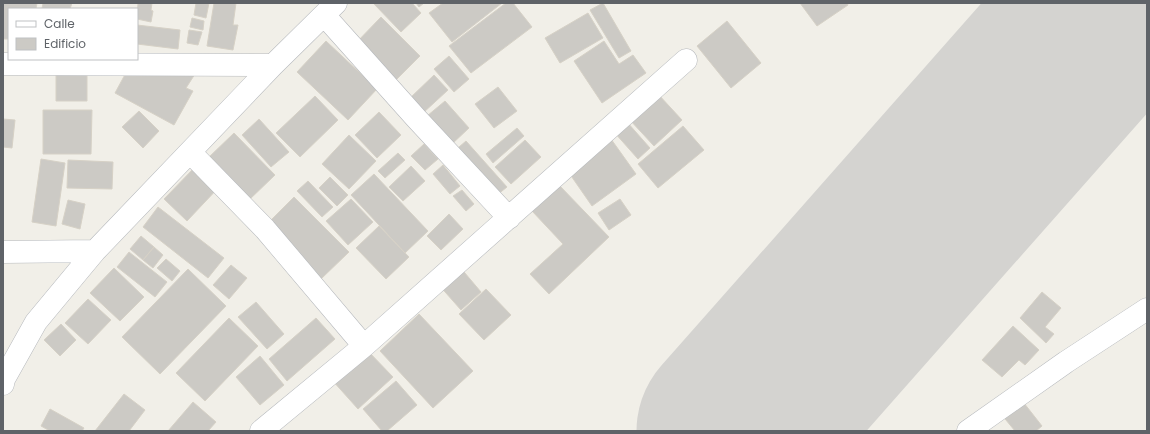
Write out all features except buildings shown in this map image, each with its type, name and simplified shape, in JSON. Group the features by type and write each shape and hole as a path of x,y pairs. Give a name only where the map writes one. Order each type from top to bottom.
{"street":[{"path":"3,384 4,379 36,322 95,251 273,65 330,9 421,124 509,218"},
{"path":"261,431 364,346 686,60"},
{"path":"3,64 273,65"},
{"path":"190,152 265,229 364,346"},
{"path":"3,252 95,251"},
{"path":"968,431 1066,362 1147,309"}],"runway":[{"path":"735,431 1113,3"}]}
